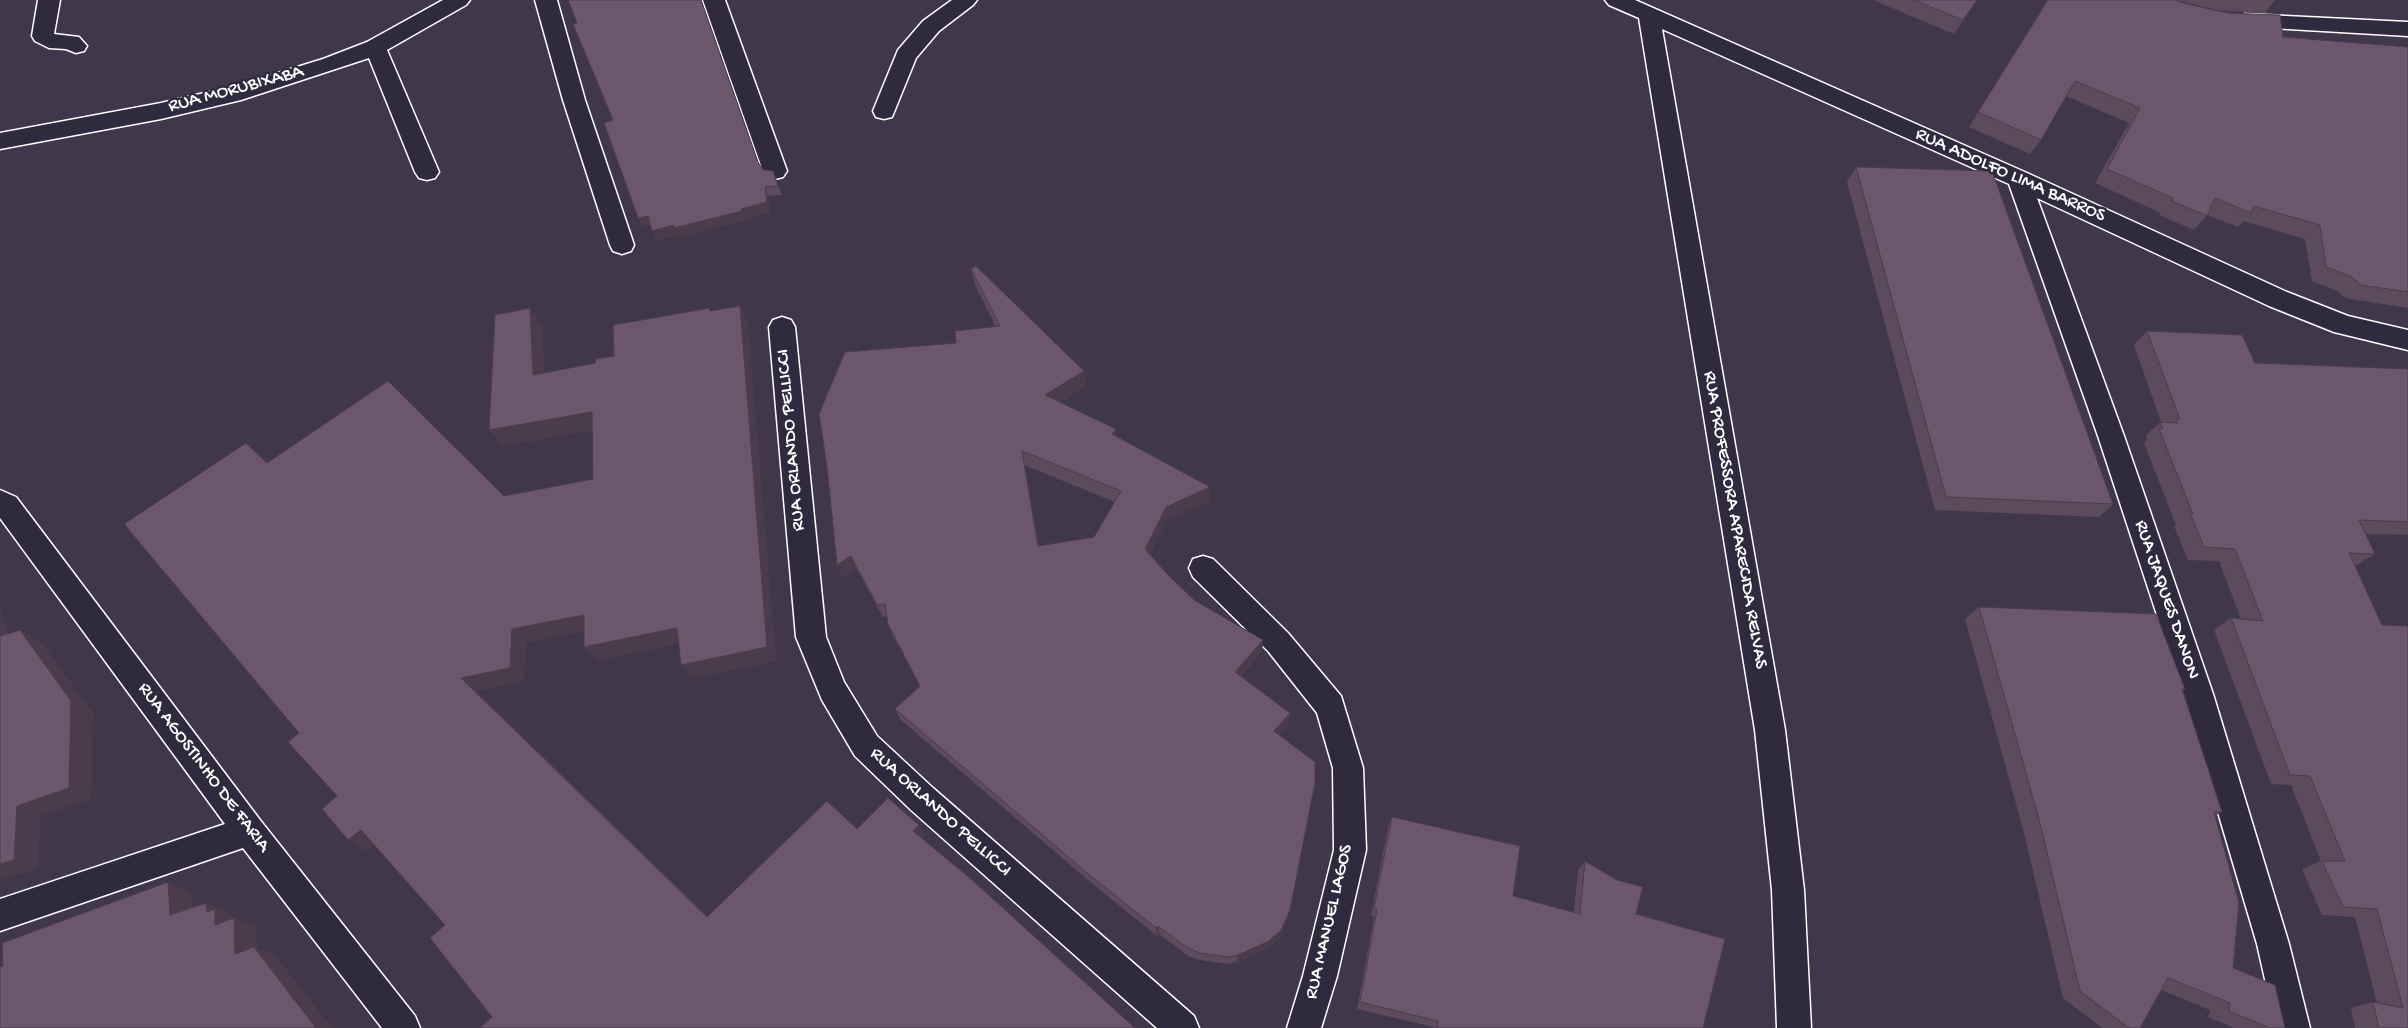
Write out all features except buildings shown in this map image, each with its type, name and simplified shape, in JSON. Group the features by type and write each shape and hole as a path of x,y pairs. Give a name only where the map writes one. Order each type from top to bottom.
{"street":[{"path":"49,0 43,36 49,41 71,42 76,46"},
{"name":"RUA MORUBIXABA","path":"0,141 162,111 241,92 331,64 375,47 459,0"},
{"path":"546,0 577,108 622,245"},
{"path":"714,0 775,170"},
{"path":"884,111 906,55 931,26 966,0"},
{"name":"RUA ADOLFO LIMA BARROS","path":"1616,0 2019,179 2278,300 2343,325 2408,340"},
{"name":"RUA PROFESSORA APARECIDA RELVAS","path":"1649,16 1770,730 1788,890 1794,1028"},
{"path":"2226,20 2408,29"},
{"path":"375,47 428,172"},
{"name":"RUA JAQUES DANON","path":"2019,179 2111,436 2198,694 2273,944 2293,1028"},
{"name":"RUA ORLANDO PELLICCI","path":"782,327 811,637 832,690 866,746 901,780 1182,1028"},
{"name":"RUA AGOSTINHO DE FARIA","path":"3,504 249,831 403,1028"},
{"name":"RUA MANUEL LAGOS","path":"1203,568 1278,642 1330,706 1348,768 1350,850 1320,976 1304,1028"},
{"path":"0,916 249,831"}]}
